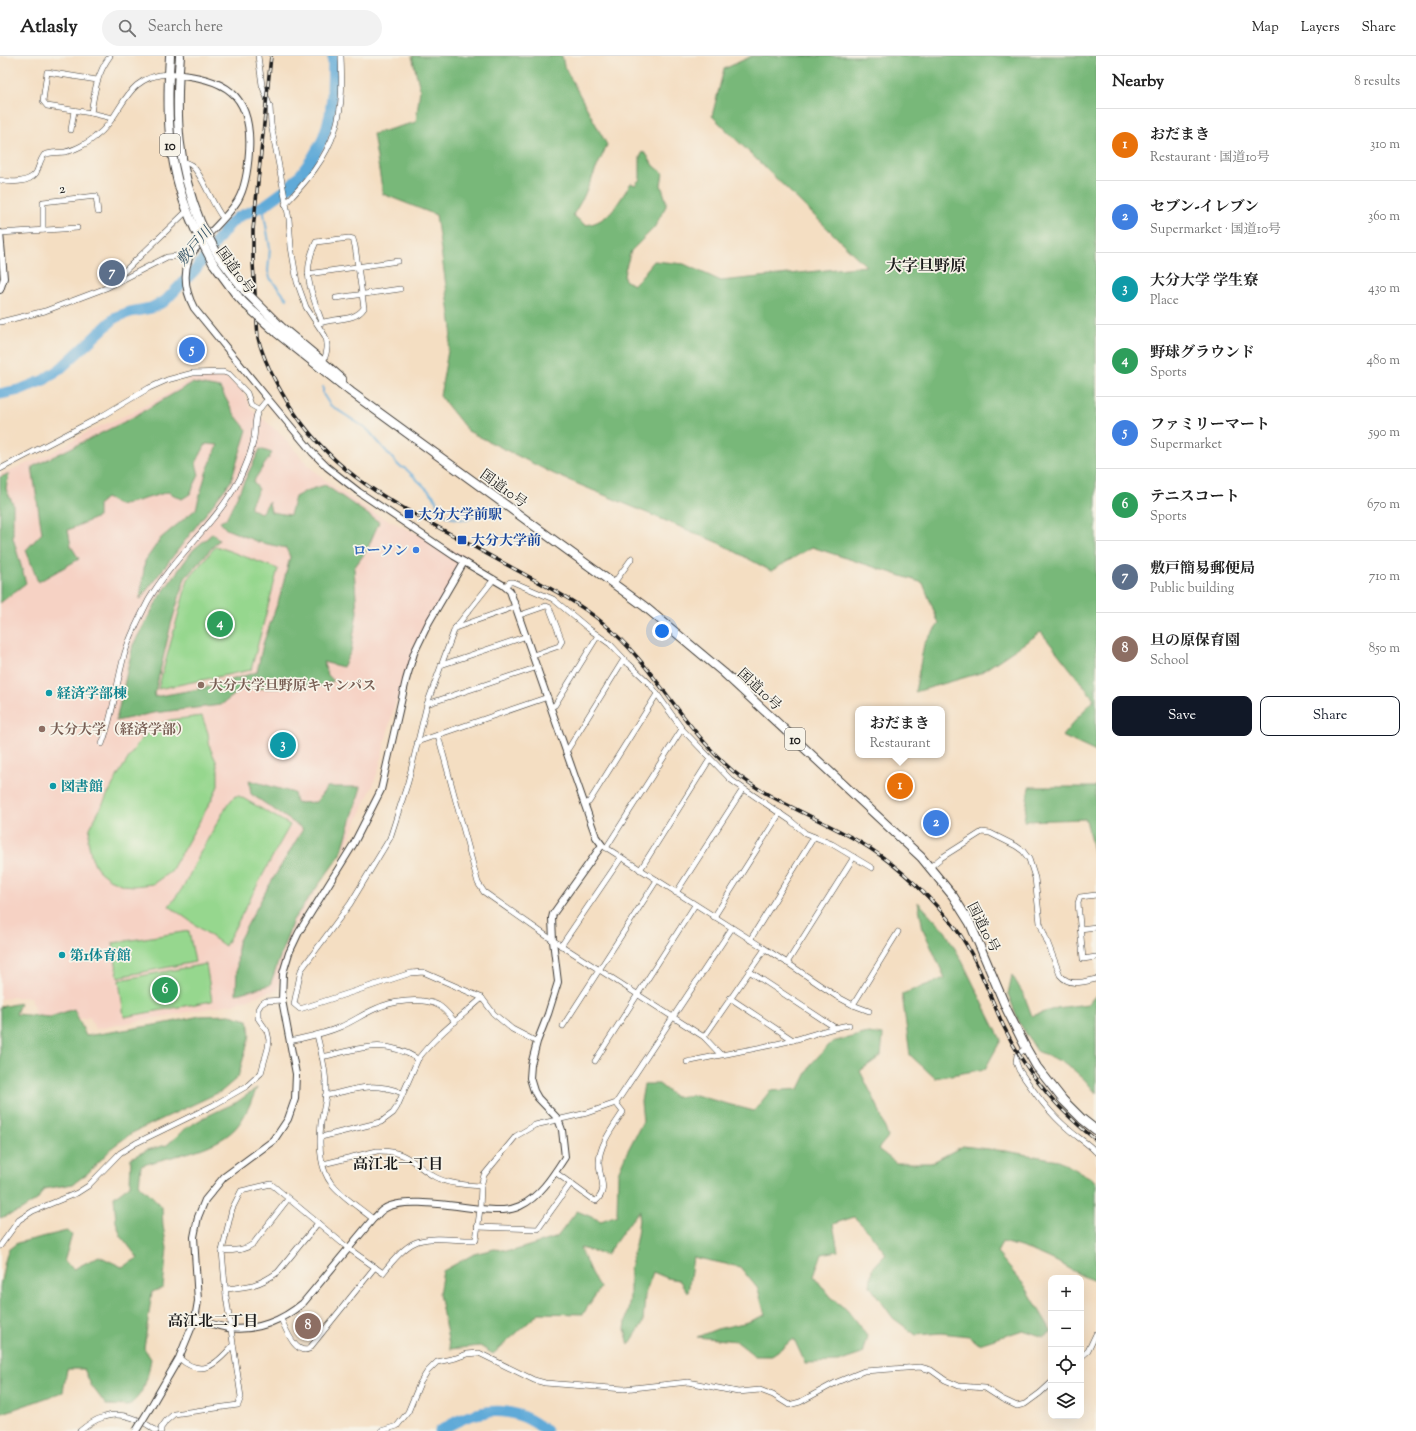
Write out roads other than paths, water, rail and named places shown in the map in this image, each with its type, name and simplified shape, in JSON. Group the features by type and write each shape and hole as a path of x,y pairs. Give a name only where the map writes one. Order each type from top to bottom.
{"highway":[{"name":"国道10号","path":"170,56 168,116 169,140 174,167 187,211 198,227 235,293 246,305 278,329 402,430 644,606 724,673 866,805 930,867 953,896 970,923 1007,1010 1026,1048 1042,1074 1063,1100 1082,1119 1096,1130"},
{"name":"国道10号","path":"180,56 178,124 182,161 198,227"},
{"name":"国道10号","path":"216,260 278,329"}],"street":[{"path":"91,113 97,80 110,56"},
{"path":"258,56 263,89 270,107 271,124 289,219 291,247 297,282 304,302 320,323"},
{"path":"285,202 310,177 321,161 335,130 341,100 341,56"},
{"path":"97,80 47,72 43,101 47,106 112,118"},
{"path":"0,180 8,182 19,181 32,177 44,155 48,153 67,151 88,142 103,130 130,92 139,84 151,77 169,74 204,78 223,86 237,97 244,110 247,120 249,138 246,180 239,198 189,258 186,272 186,283 190,300 199,316 313,453 337,475 365,496 464,562 505,586 512,593 596,837 604,847 714,916 822,987 853,1005 869,1011"},
{"path":"71,130 74,111"},
{"path":"182,161 190,164 196,171 217,210 223,218"},
{"name":"2","path":"43,230 42,202 96,196 98,212"},
{"path":"106,288 187,211"},
{"path":"0,290 4,278 1,261 0,233 77,228"},
{"path":"320,323 342,319 360,313 364,308 356,246 353,239 349,238 316,242 311,252 308,274 311,292 320,323 327,341 320,364"},
{"path":"0,322 45,311 106,288 167,257 178,256 189,258"},
{"path":"308,274 398,261"},
{"path":"336,298 400,289"},
{"path":"0,469 102,416 149,388 167,380 193,373 223,372 229,374 247,393 251,405 258,410"},
{"path":"102,744 110,721 124,655 137,622 167,572 208,524 231,493 251,450 255,434 256,414 268,399"},
{"path":"614,584 632,558"},
{"path":"136,1431 179,1358 195,1319 198,1301 194,1237 198,1217 205,1200 224,1177 274,1140 288,1119 295,1099 296,1074 282,1000 283,973 289,953 299,932 353,845 381,790 406,680 414,653 421,636 464,562"},
{"path":"494,579 455,628 427,704 408,782 390,838 350,904 302,970 294,1004 300,1009 411,973 423,972 467,990 482,998 494,1014 512,1029 537,1042"},
{"path":"505,586 510,582 513,582 548,596 610,644 622,656 624,661 629,664 657,694 682,729 728,778 791,820 805,833 832,844 872,868"},
{"path":"455,628 516,606"},
{"path":"520,615 546,606 549,607 562,641 559,646 533,655"},
{"path":"441,666 527,636"},
{"path":"551,707 555,705 597,638"},
{"path":"566,750 624,661"},
{"path":"427,704 538,667"},
{"path":"585,804 589,802 657,694"},
{"path":"417,742 548,697"},
{"path":"195,1319 231,1328 267,1325 280,1319 303,1303 373,1219 385,1208 397,1204 418,1202 503,1211 520,1206 530,1200 556,1172 565,1157 562,1130 558,1119 538,1098 530,1078 531,1065 537,1042 558,982 553,941 553,914 604,847 682,729"},
{"path":"438,735 480,887 484,892 553,941 704,1038 720,1054"},
{"path":"640,870 710,759"},
{"path":"676,893 743,788"},
{"path":"714,916 780,813"},
{"path":"930,867 941,858 982,832 990,833 1023,851 1029,859 1034,872 1040,923 1060,975 1065,980 1072,983 1096,979"},
{"path":"750,940 814,837"},
{"path":"787,963 854,857"},
{"path":"561,946 621,858"},
{"path":"563,1026 657,880"},
{"path":"1096,896 1080,897 1078,903 1083,959 1096,957"},
{"path":"595,1061 695,904"},
{"path":"1080,929 1096,927"},
{"path":"161,1431 161,1428 166,1421 174,1414 238,1405 241,1397 226,1296 222,1251 232,1209 241,1191 271,1184 348,1248 383,1273 397,1256 414,1243 431,1239 476,1240 481,1186 484,1175 516,1136 535,1125 587,1113 616,1104 732,928"},
{"path":"853,1005 898,932"},
{"path":"704,1038 765,949"},
{"path":"749,971 834,1027"},
{"path":"321,1137 381,1122 393,1113 418,1059 429,1045 482,998"},
{"path":"730,998 793,1040"},
{"path":"0,1246 19,1220 33,1211 71,1196 88,1186 125,1150 136,1143 214,1105 247,1086 261,1073 268,1048 269,1040 267,1031 258,1018 258,1009 261,1004 266,1001 282,1000"},
{"path":"290,1041 317,1035 340,1027 377,1008 401,1002 422,1002 438,1006 455,1022"},
{"path":"687,1062 793,1040 834,1027 849,1024"},
{"path":"317,1035 326,1078 321,1125 321,1153 323,1164 331,1182 337,1189 373,1219"},
{"path":"322,1057 366,1047 387,1046 406,1051 418,1059"},
{"path":"1026,1048 1017,1055 1016,1062 1019,1070 1051,1113 1067,1128 1087,1142 1096,1152"},
{"path":"325,1096 370,1086 402,1093"},
{"path":"556,1172 592,1200 596,1201 601,1197 603,1189 599,1163 601,1152 623,1112 616,1104"},
{"path":"323,1164 377,1151 383,1151 404,1155 435,1177 444,1181 481,1186"},
{"path":"477,1227 538,1229 571,1183"},
{"path":"222,1251 248,1248 253,1244 288,1199"},
{"path":"226,1289 252,1286 270,1278 278,1272 318,1223"},
{"path":"280,1319 297,1347 305,1351 309,1350 375,1267"},
{"path":"1084,1354 1088,1351 1096,1334"},
{"path":"179,1358 184,1363 197,1369 204,1369 213,1364 233,1346"},
{"path":"381,1431 397,1426 408,1412 420,1383 427,1372 437,1362 467,1354 479,1353 534,1380 545,1383 624,1389 688,1382 738,1392 760,1390 789,1405 800,1402 837,1382 864,1372 913,1367 920,1367 930,1370 945,1380 959,1386 985,1388 1002,1399 1017,1406 1025,1404 1048,1386"},
{"path":"80,1431 90,1423 105,1416 123,1415 136,1419 156,1431"}],"waterway":[{"name":"敷戸川","path":"0,394 19,390 44,380 61,368 116,317 130,312 151,308 165,301 195,270 230,224 238,217 265,205 287,189 311,160 322,141 330,115 333,56"},
{"path":"265,205 264,214 270,248 268,271 270,278 287,299"},
{"path":"323,387 323,394 330,405 367,429 399,466 406,469 433,495 442,513 448,517 466,520 493,508"},
{"path":"440,1431 467,1417 480,1413 493,1412 507,1412 520,1416 533,1422 546,1431"}],"railway":[{"path":"271,56 253,230 253,263 258,338 263,355 274,379 304,426 320,445 338,462 376,491 419,517 558,593 603,623 638,658 699,736 715,754 747,782 778,800 858,841 895,866 938,907 957,930 973,956 1011,1042 1031,1073 1055,1102 1096,1140"}],"place":[{"name":"敷戸簡易郵便局","path":"112,273"},
{"name":"ファミリーマート","path":"192,350"},
{"name":"大分大学前駅","path":"409,514"},
{"name":"大分大学前","path":"462,540"},
{"name":"ローソン","path":"416,550"},
{"name":"野球グラウンド","path":"220,624"},
{"name":"大分大学旦野原キャンパス","path":"201,685"},
{"name":"経済学部棟","path":"49,693"},
{"name":"大分大学（経済学部）","path":"42,729"},
{"name":"大分大学 学生寮","path":"283,745"},
{"name":"図書館","path":"53,786"},
{"name":"おだまき","path":"900,786"},
{"name":"セブン-イレブン","path":"936,823"},
{"name":"第1体育館","path":"62,955"},
{"name":"テニスコート","path":"165,990"},
{"name":"旦の原保育園","path":"308,1326"}],"district":[{"name":"大字旦野原","path":"926,265"},
{"name":"高江北一丁目","path":"398,1164"},
{"name":"高江北二丁目","path":"213,1321"}]}
